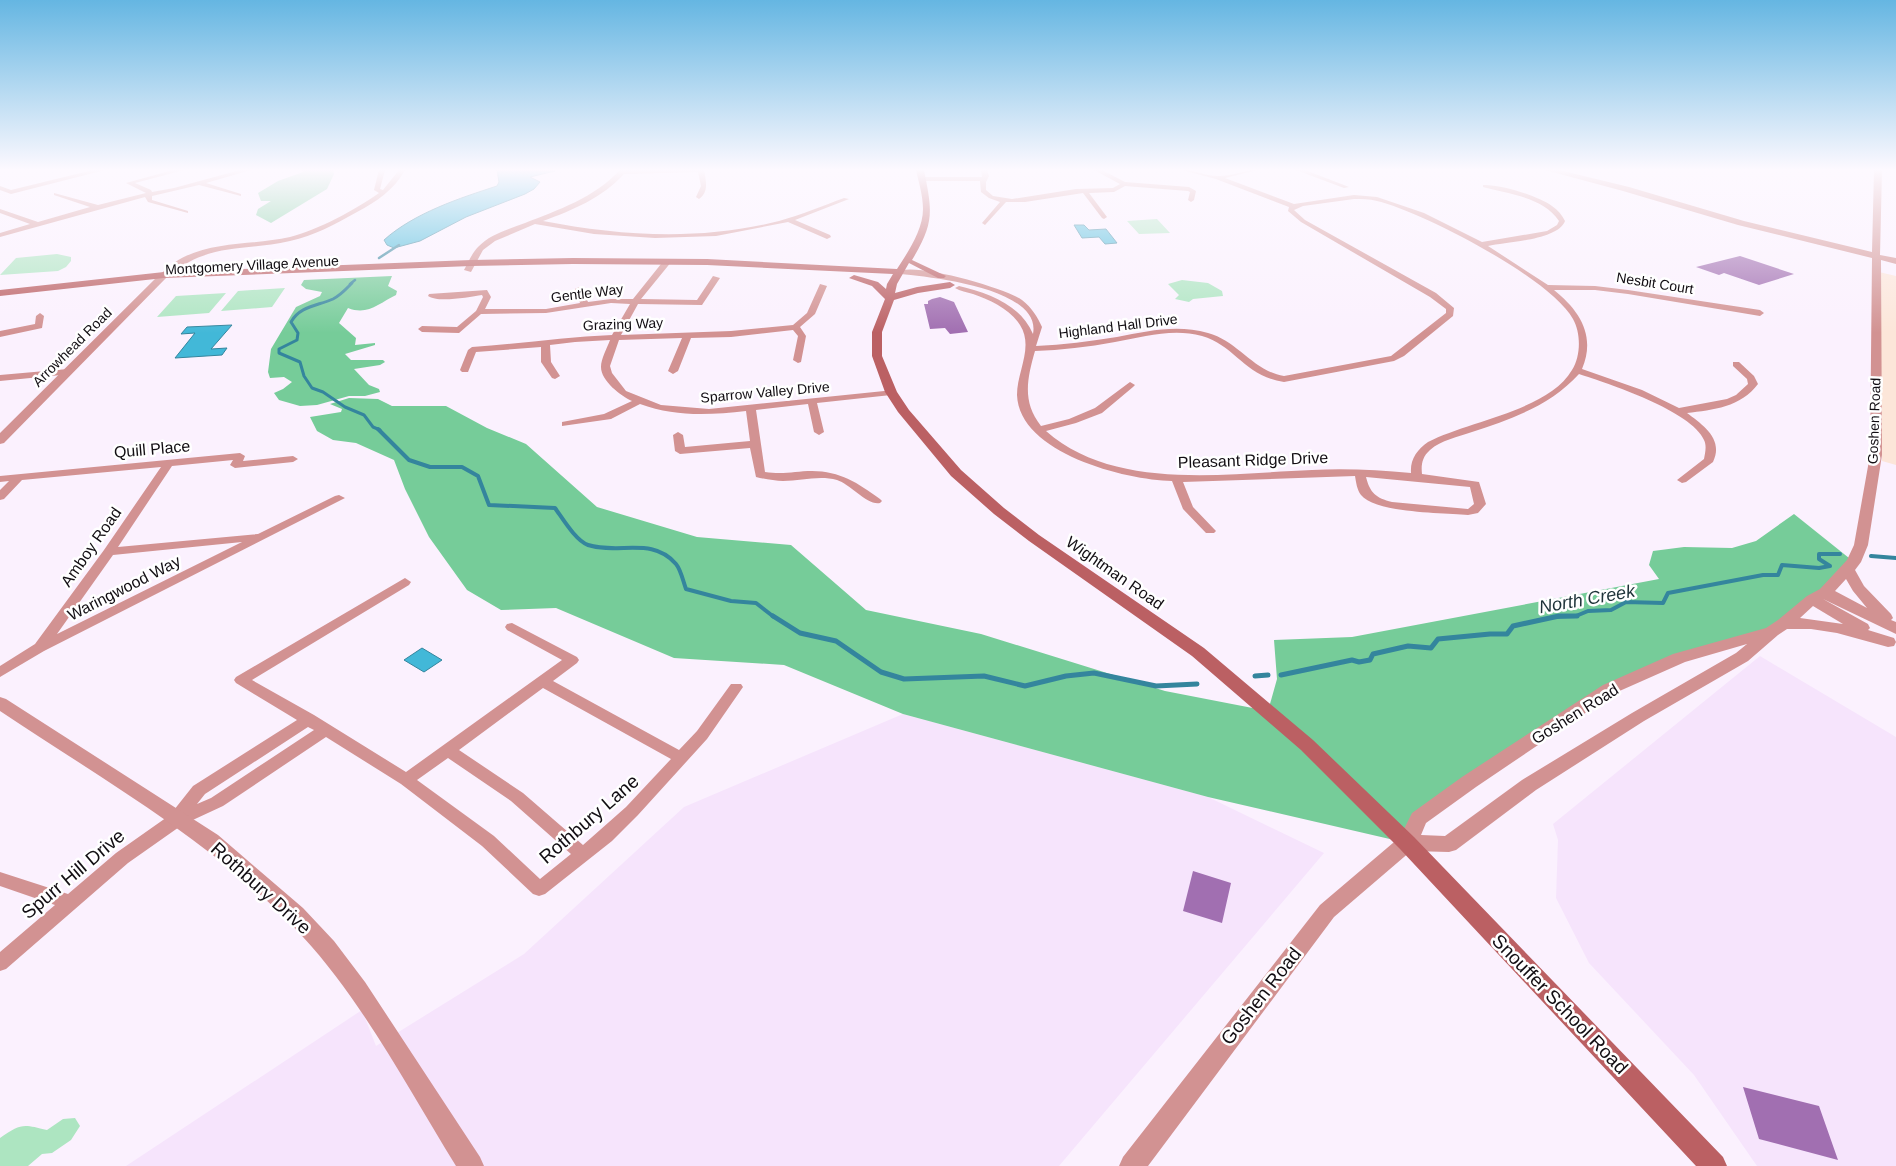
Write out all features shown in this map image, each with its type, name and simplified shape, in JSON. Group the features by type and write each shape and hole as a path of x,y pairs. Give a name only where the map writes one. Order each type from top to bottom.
{"main road":[{"name":"Wightman Road","path":"925,224 914,249 916,254 910,261 903,276 891,288 891,296 877,332 877,356 891,392 937,453 956,473 999,511 1034,538 1198,652 1234,681 1308,745 1407,843"},
{"name":"Montgomery Village Avenue","path":"0,294 164,275 668,261 860,269 903,276"},
{"path":"860,269 910,261 940,276"},
{"name":"Montgomery Village Avenue","path":"0,302 156,283 469,267 660,270 854,278 903,276"},
{"path":"854,278 875,284 891,296 917,290 950,286"},
{"name":"Snouffer School Road","path":"1407,843 1714,1166"}],"street":[{"path":"36,224 40,226"},
{"path":"0,240 44,224"},
{"path":"164,275 183,259 206,250 278,241 310,233 326,224"},
{"path":"469,267 480,249 492,239 526,224"},
{"path":"544,224 594,234 651,237 728,233 768,224"},
{"path":"798,224 827,237"},
{"name":"Highland Hall Drive","path":"1030,349 1059,347 1183,330 1210,336 1222,341 1262,374 1284,379 1394,358 1450,314 1448,305 1433,295 1310,224"},
{"path":"1418,476 1416,466 1418,458 1426,449 1439,440 1488,424 1550,396 1577,372 1583,351 1583,340 1576,316 1546,287 1519,268 1480,245 1438,224"},
{"path":"1480,245 1549,233 1561,224"},
{"path":"1747,224 1896,261"},
{"name":"Goshen Road","path":"1407,843 1449,844 1529,785 1638,717 1742,657 1818,596 1854,562 1861,545 1876,455 1877,224"},
{"path":"0,235 40,226"},
{"name":"Sparrow Valley Drive","path":"668,261 636,301 620,326 604,366 606,374 623,394 659,408 709,412 891,392"},
{"name":"Arrowhead Road","path":"0,440 164,275"},
{"name":"Pleasant Ridge Drive","path":"903,276 980,294 1000,303 1016,315 1028,330 1030,349"},
{"name":"Pleasant Ridge Drive","path":"903,276 940,276 989,287 1020,302 1029,312 1038,328 1037,336 1030,349 1022,386 1022,400 1026,412 1038,430 1060,446 1104,465 1132,473 1177,480 1212,480 1312,473 1359,473 1418,476 1475,484 1481,501 1478,508 1474,511 1392,505 1368,496 1359,473"},
{"name":"Gentle Way","path":"479,312 540,312 611,301 699,303 716,278"},
{"path":"798,360 802,336 795,327 811,314 823,286"},
{"name":"Nesbit Court","path":"1546,287 1628,292 1760,314"},
{"path":"579,289 585,305"},
{"path":"422,329 459,330 479,312 487,297 484,292 456,296 432,296"},
{"path":"0,334 39,326 40,316"},
{"name":"Grazing Way","path":"465,370 472,350 575,339 731,334 795,327"},
{"path":"673,370 687,336"},
{"path":"545,343 546,362 555,376"},
{"path":"1679,411 1728,402 1750,389 1753,384 1751,378 1736,364"},
{"path":"0,378 68,372"},
{"path":"1577,372 1639,392 1679,411 1704,432 1710,441 1711,451 1709,460 1700,470 1682,480"},
{"path":"1038,430 1092,413 1105,406 1130,386"},
{"path":"566,424 607,417 640,401"},
{"path":"812,402 819,432"},
{"path":"751,408 760,475 782,478 812,474 839,477 852,483 876,501"},
{"path":"678,435 680,451 755,444"},
{"name":"Quill Place","path":"0,479 240,456 235,465 293,459"},
{"name":"Amboy Road","path":"39,648 109,552 168,464"},
{"path":"0,498 18,478"},
{"path":"1177,480 1182,501 1210,531"},
{"name":"Waringwood Way","path":"0,672 39,648 339,498"},
{"name":"Waringwood Way","path":"109,552 265,536"},
{"path":"1847,569 1894,636"},
{"name":"Rothbury Lane","path":"404,582 241,680 309,719 406,780 488,841 539,889 606,836 632,811 682,758 719,714 736,687"},
{"path":"1818,596 1894,636"},
{"path":"1778,628 1807,622 1894,636"},
{"path":"406,780 449,751 572,660 512,627"},
{"name":"Goshen Road","path":"1132,1166 1326,912 1407,843 1419,818 1610,689 1679,658 1778,628"},
{"path":"544,682 682,758"},
{"name":"Rothbury Drive","path":"0,702 176,820 211,841 240,864 294,913 339,964 471,1166"},
{"path":"176,820 200,790 309,719"},
{"path":"176,820 217,802 326,730"},
{"path":"449,751 517,797 582,854"},
{"name":"Spurr Hill Drive","path":"0,963 122,858 176,820"},
{"path":"0,879 70,902"}],"shaded area":[{"path":"1879,272 1896,276 1896,465 1882,461"},
{"path":"1760,656 1896,737 1896,1166 1757,1166 1694,1075 1589,963 1556,898 1558,840 1553,824"},
{"path":"903,714 1208,797 1324,853 1059,1166 126,1166 362,1010 376,1046 524,954 684,807"}],"green space":[{"path":"1130,224 1162,224 1170,233 1139,234"},
{"path":"57,254 71,257 71,261 66,267 58,271 0,275 16,258"},
{"path":"392,276 388,286 397,291 396,295 367,310 348,308 339,323 356,338 355,345 375,343 375,345 345,354 351,360 383,360 385,362 380,365 354,369 369,385 379,389 380,392 365,396 349,396 317,405 300,406 279,400 274,393 292,382 284,377 270,378 268,372 271,349 296,307 320,296 322,292 306,289 301,285 304,280"},
{"path":"1182,280 1208,283 1222,291 1223,296 1193,299 1189,302 1175,299 1179,295 1168,284"},
{"path":"285,288 272,307 221,311 238,291"},
{"path":"226,293 209,313 157,317 176,296"},
{"path":"349,398 378,399 392,406 446,406 487,428 526,444 597,507 697,537 791,545 866,610 981,634 1165,691 1268,711 1277,679 1274,640 1352,637 1659,579 1649,565 1653,551 1684,547 1732,548 1756,541 1794,514 1854,562 1784,624 1679,658 1609,689 1419,818 1407,843 1208,797 903,714 784,665 674,658 556,608 501,610 467,590 429,537 405,489 394,460 356,443 333,440 317,431 310,417 341,412 342,409 330,404"},
{"path":"75,1118 80,1126 71,1140 52,1153 42,1154 28,1166 0,1166 0,1138 7,1133 22,1126 47,1130 63,1119"}],"water":[{"path":"405,224 452,224 420,241 394,248 387,245 384,240"},
{"path":"1074,225 1084,225 1089,230 1106,229 1117,243 1105,244 1099,237 1082,238"},
{"path":"232,325 211,349 227,348 222,355 175,358 195,333 181,334 187,327"},
{"path":"422,648 442,660 424,672 404,660"}],"building":[{"path":"1740,256 1794,274 1759,285 1724,273 1719,275 1696,267"},
{"path":"940,297 954,302 968,332 950,334 945,328 930,329 924,304 928,304 928,301"},
{"path":"1193,871 1231,883 1222,923 1183,911"},
{"path":"1743,1087 1819,1106 1838,1160 1759,1139"}],"waterway":[{"name":"North Creek","path":"379,258 399,245"},
{"name":"North Creek","path":"350,284 355,280"},
{"name":"North Creek","path":"352,283 336,297 309,307 299,313 291,322 298,333 297,340 279,349 279,353 300,362 304,376 312,388 323,392 345,407 364,415 373,427 378,429"},
{"name":"North Creek","path":"378,429 409,460 430,467 462,467 478,476 489,505 555,508 583,543 600,548 646,548 656,551 667,556 676,564 681,572 686,589 731,601 756,603 774,617"},
{"name":"North Creek","path":"1576,616 1588,611 1611,610 1626,602 1663,603 1668,593 1763,575 1778,575 1782,565 1819,568 1830,566 1819,559 1819,554 1840,554"},
{"name":"North Creek","path":"1871,556 1896,558"},
{"name":"North Creek","path":"773,616 800,633 836,641 881,672 904,679 984,676 1025,686 1066,676 1094,673 1156,686 1197,684"},
{"name":"North Creek","path":"1555,617 1576,616"},
{"name":"North Creek","path":"1555,617 1576,616"},
{"name":"North Creek","path":"1281,675 1352,660 1359,662 1370,660 1373,654 1408,646 1431,648 1438,639 1507,634 1513,626 1555,617"},
{"name":"North Creek","path":"1255,676 1268,675"}]}
